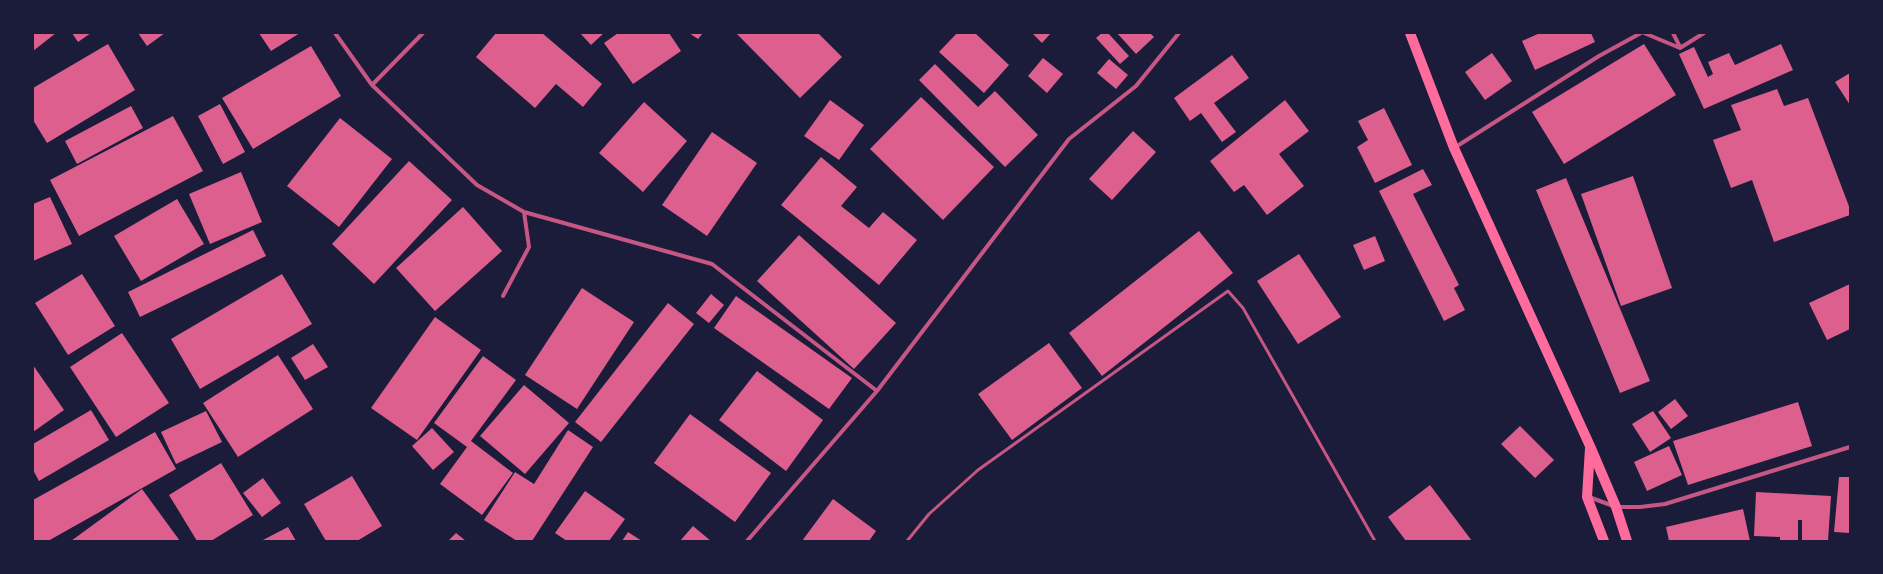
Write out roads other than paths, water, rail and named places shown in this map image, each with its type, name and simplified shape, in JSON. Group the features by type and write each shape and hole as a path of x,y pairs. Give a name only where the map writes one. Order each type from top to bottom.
{"main road":[{"path":"1410,33 1454,148 1590,446 1616,507 1627,541"},
{"path":"1590,446 1587,497 1604,541"}],"street":[{"path":"335,33 372,85 477,185 524,212 712,264 877,391"},
{"path":"372,85 423,33"},
{"path":"747,541 877,391 1069,139 1136,86 1178,33"},
{"path":"1454,148 1599,56 1641,33"},
{"path":"1644,33 1680,48"},
{"path":"1673,33 1680,48"},
{"path":"1680,48 1704,33"},
{"path":"503,296 529,247 524,212"},
{"path":"1587,497 1616,507 1640,507 1665,504 1850,447"}],"lane":[{"path":"907,541 929,514 978,470 1228,291 1243,308 1375,541"}]}
